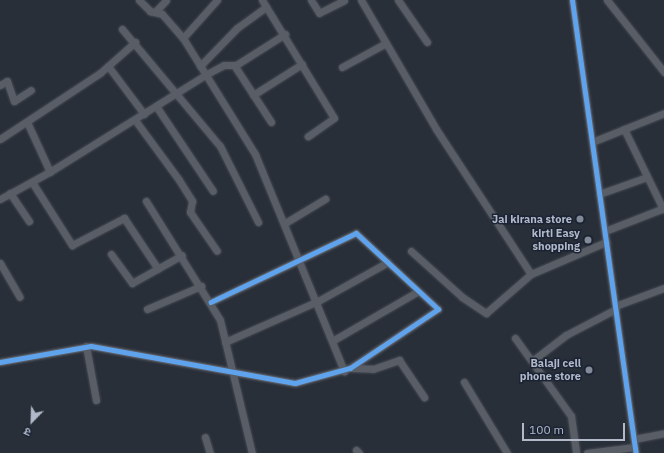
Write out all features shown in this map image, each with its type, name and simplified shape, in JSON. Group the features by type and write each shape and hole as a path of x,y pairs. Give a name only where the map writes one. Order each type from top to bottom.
{"street":[{"path":"139,0 155,12 162,14 183,38 255,154 302,262 332,341 347,369"},
{"path":"155,12 166,0"},
{"path":"183,38 217,0"},
{"path":"262,0 334,118 308,136"},
{"path":"311,0 319,13 344,0"},
{"path":"361,0 436,129 531,274"},
{"path":"398,0 427,42"},
{"path":"572,0 635,450 587,453"},
{"path":"607,0 664,72"},
{"path":"200,66 237,28 266,7"},
{"path":"122,29 136,42 178,92 220,146 258,222"},
{"path":"0,199 50,172 135,120 205,74 224,65 234,65 284,34"},
{"path":"0,139 108,66 136,42"},
{"path":"342,67 386,42"},
{"path":"253,95 302,64"},
{"path":"234,65 271,122"},
{"path":"108,66 144,114"},
{"path":"0,85 7,81 14,101 31,90"},
{"path":"156,106 213,191"},
{"path":"592,142 662,114 664,122"},
{"path":"135,120 179,180 192,201 190,212 217,251"},
{"path":"27,122 50,172"},
{"path":"605,231 664,208 624,129"},
{"path":"600,194 647,176"},
{"path":"32,182 72,245 124,218 158,269"},
{"path":"10,194 29,222"},
{"path":"285,223 325,199"},
{"path":"146,201 211,302 225,342 230,370 252,453"},
{"path":"211,302 302,262 356,233 388,262 417,292 438,308 437,311 347,369"},
{"path":"411,251 462,297 486,313 531,274 606,242"},
{"path":"111,254 132,283 182,255"},
{"path":"225,342 318,301 388,262"},
{"path":"0,263 20,297"},
{"path":"147,309 201,286"},
{"path":"532,361 566,334 616,308 664,288"},
{"path":"332,341 417,292"},
{"path":"515,338 571,416 576,453"},
{"path":"0,362 86,346 230,370 285,383 347,369 373,369 399,360 424,396"},
{"path":"86,346 96,400"},
{"path":"464,382 507,453"},
{"path":"634,439 664,433"},
{"path":"205,437 210,453"}],"cycle path":[{"path":"572,0 636,453"},
{"path":"0,362 91,346 295,383 350,368 438,309 356,233 211,302"}],"place":[{"name":"Jai kirana store","path":"580,219"},
{"name":"kirti Easy shopping","path":"588,240"},
{"name":"Balaji cell phone store","path":"589,370"}]}
